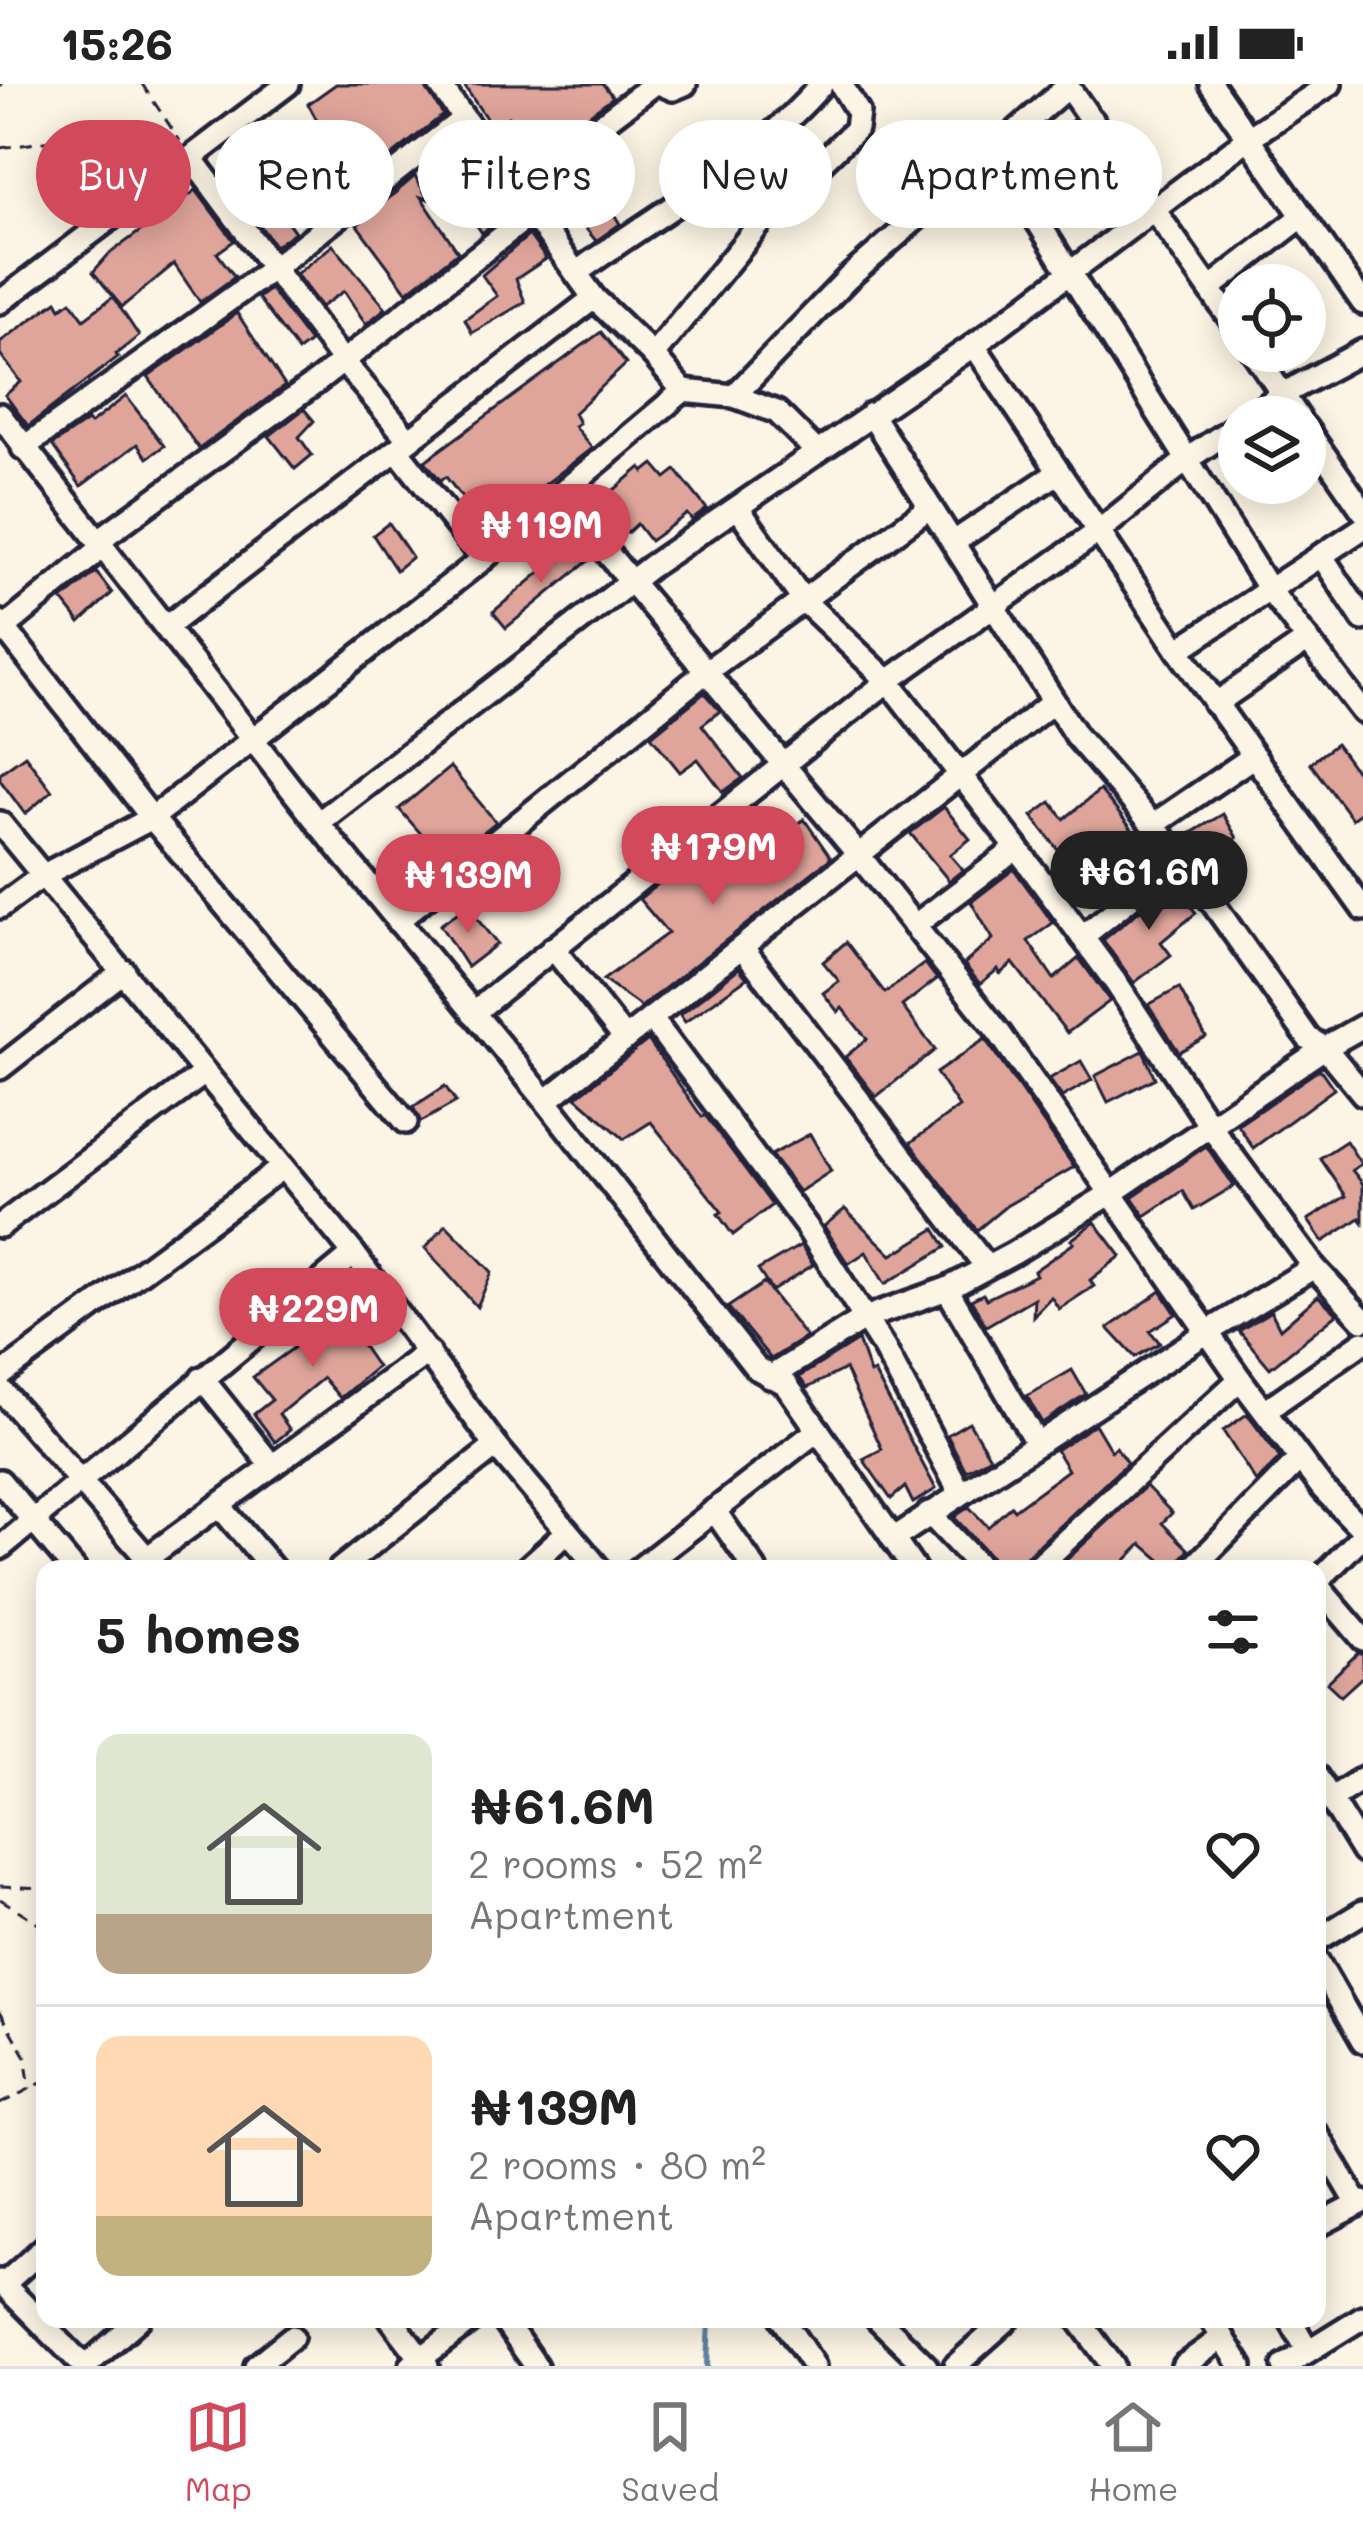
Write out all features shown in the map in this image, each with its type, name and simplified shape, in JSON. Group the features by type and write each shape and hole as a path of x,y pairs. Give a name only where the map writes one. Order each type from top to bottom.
{"street":[{"path":"191,157 288,84"},
{"path":"23,448 272,268 463,118 439,84"},
{"path":"609,120 657,84 673,89 686,84"},
{"path":"576,273 760,143 822,84"},
{"path":"653,356 767,215 856,129 858,112 841,84"},
{"path":"1211,84 1363,303"},
{"path":"1162,206 1250,137 1330,84"},
{"path":"1028,120 1067,85 1092,120"},
{"path":"191,159 483,559"},
{"path":"1210,287 1303,216"},
{"path":"1162,217 1218,299"},
{"path":"0,302 98,228"},
{"path":"406,1122 152,818 2,625 513,228"},
{"path":"542,228 594,298 683,391 734,396 777,412 816,451"},
{"path":"734,396 848,278 905,228"},
{"path":"1041,228 1268,588 1307,640 1356,688 1363,712"},
{"path":"318,823 633,580 974,345 1133,228"},
{"path":"166,627 594,298"},
{"path":"974,345 1215,704 1363,909"},
{"path":"1279,396 1363,351"},
{"path":"1267,372 1282,394"},
{"path":"0,907 42,876 152,818 483,559 683,391"},
{"path":"871,414 1076,736 1181,858 1308,1038 1324,1048 1363,1094"},
{"path":"0,416 318,823 756,1368 786,1384 908,1560"},
{"path":"473,1012 888,680 1099,531 1218,438"},
{"path":"1326,457 1363,511"},
{"path":"954,542 1059,472"},
{"path":"560,496 857,853 1000,1034 1206,1333 1300,1459 1363,1532 1326,1573"},
{"path":"397,921 707,670 930,507"},
{"path":"738,508 802,600 888,680 1082,937 1210,1126 1314,1267 1363,1320"},
{"path":"1178,650 1363,528"},
{"path":"1321,555 1363,619"},
{"path":"1215,704 1307,640"},
{"path":"546,1101 1052,702"},
{"path":"1153,825 1254,756"},
{"path":"0,824 354,1254 496,1446 590,1560"},
{"path":"914,926 1017,848"},
{"path":"1082,937 1181,858"},
{"path":"742,947 985,1265"},
{"path":"553,948 625,1039"},
{"path":"0,1069 124,971"},
{"path":"651,1018 806,1226 865,1318 961,1494"},
{"path":"770,1377 865,1318 946,1288 1014,1253 1363,1026"},
{"path":"0,1226 203,1074"},
{"path":"0,1376 280,1169"},
{"path":"0,1548 354,1254"},
{"path":"893,1539 1314,1267"},
{"path":"946,1288 1037,1444"},
{"path":"1266,1410 1363,1342"},
{"path":"159,1560 219,1505 428,1352"},
{"path":"202,1378 272,1466"},
{"path":"1045,1560 1240,1379"},
{"path":"0,1389 147,1560"},
{"path":"650,1560 818,1430"},
{"path":"351,1560 496,1446"},
{"path":"1201,1560 1300,1459"},
{"path":"0,1481 67,1560"},
{"path":"219,1505 265,1560"},
{"path":"714,1510 749,1560"},
{"path":"929,1513 973,1560"},
{"path":"536,1560 566,1533"},
{"path":"1326,1594 1363,1639"},
{"path":"1332,1798 1363,1778"},
{"path":"1326,1790 1363,1852"},
{"path":"1326,1935 1363,1912"},
{"path":"1326,1977 1363,2041"},
{"path":"1326,2148 1360,2203 1326,2221"},
{"path":"36,2255 2,2283 36,2317"},
{"path":"1284,2366 1363,2317"},
{"path":"47,2328 85,2366 129,2328"},
{"path":"397,2328 420,2363 461,2328"},
{"path":"509,2328 536,2366"},
{"path":"788,2328 814,2366"},
{"path":"887,2328 926,2366"},
{"path":"955,2366 985,2357 1003,2328"},
{"path":"1083,2328 1102,2362"},
{"path":"1183,2366 1217,2328 1241,2366"},
{"path":"1296,2328 1309,2351"},
{"path":"256,2366 292,2337"}],"path":[{"path":"0,148 118,132 182,145 142,84"},
{"path":"0,1886 36,1888"},
{"path":"0,1899 36,1922"},
{"path":"0,2011 25,2056 30,2089"},
{"path":"0,2104 36,2086"}],"building":[{"path":"336,84 424,84 443,115 437,120 418,120 418,135 394,154 394,120 317,120 308,104"},
{"path":"463,84 603,84 613,97 582,120 487,120"},
{"path":"415,176 418,228 442,228 458,252 407,292 359,228 394,228 394,194"},
{"path":"196,190 215,216 215,228 224,228 234,241 217,253 235,277 200,302 174,264 122,307 93,272 144,228 191,228 191,194"},
{"path":"262,228 292,228 295,232 275,246"},
{"path":"585,228 614,228 596,241"},
{"path":"529,235 546,259 516,279 525,302 472,333 465,319 497,296 482,275"},
{"path":"333,245 386,308 366,324 344,291 321,307 296,274"},
{"path":"270,289 310,342 298,351 258,298"},
{"path":"113,297 139,336 28,426 5,395 21,382 0,354 0,342 57,301 61,308 71,301 84,319"},
{"path":"237,313 285,386 199,449 148,377"},
{"path":"601,332 626,364 574,413 579,423 574,426 592,448 487,530 446,477 440,480 425,461"},
{"path":"126,396 164,446 147,458 137,444 81,486 52,445"},
{"path":"304,409 314,421 299,437 312,455 295,469 269,436"},
{"path":"654,464 666,478 676,470 707,509 692,520 687,514 650,541 637,524 627,533 601,501 641,467 644,472"},
{"path":"389,523 412,557 396,570 373,535"},
{"path":"584,548 592,558 506,628 493,612 568,549 574,555"},
{"path":"96,572 112,593 80,623 62,600"},
{"path":"704,693 720,711 702,725 743,778 723,792 698,759 680,772 651,736"},
{"path":"1336,744 1363,781 1363,811 1352,819 1310,763"},
{"path":"25,755 52,791 25,814 0,780 0,773"},
{"path":"450,767 496,822 446,862 399,809"},
{"path":"1100,790 1148,849 1081,898 1068,879 1076,873 1032,816 1051,802 1064,819"},
{"path":"944,807 970,839 950,855 963,870 949,881 910,833"},
{"path":"1223,814 1237,838 1201,860 1183,838"},
{"path":"804,819 831,858 641,1007 603,980 668,933 639,899 711,842 735,876"},
{"path":"1014,869 1053,923 1028,941 1054,979 1079,958 1110,1001 1067,1033 1013,963 980,984 964,964 993,939 971,902"},
{"path":"1174,883 1196,913 1161,942 1171,955 1134,983 1103,940"},
{"path":"467,906 497,944 467,967 440,925"},
{"path":"846,942 885,993 925,963 937,979 902,1006 935,1050 876,1097 845,1057 867,1039 823,993 839,981 823,962"},
{"path":"739,968 747,978 685,1022 680,1015"},
{"path":"1179,988 1206,1037 1179,1052 1148,1005"},
{"path":"985,1039 1074,1167 1006,1206 977,1230 910,1143 959,1107 936,1073"},
{"path":"648,1040 772,1205 733,1235 718,1214 722,1212 651,1122 624,1139 576,1097"},
{"path":"1143,1051 1155,1078 1108,1102 1095,1076"},
{"path":"1081,1061 1092,1080 1062,1097 1049,1079"},
{"path":"1320,1069 1334,1089 1253,1148 1238,1125"},
{"path":"445,1086 456,1102 421,1122 413,1107"},
{"path":"810,1134 831,1171 799,1192 771,1155"},
{"path":"1346,1141 1361,1164 1352,1170 1363,1184 1363,1222 1360,1218 1323,1242 1308,1220 1346,1196 1320,1158"},
{"path":"1206,1146 1234,1186 1194,1210 1183,1191 1145,1216 1132,1197"},
{"path":"845,1209 892,1255 935,1229 946,1247 885,1284 866,1252 848,1264 824,1226"},
{"path":"1095,1222 1121,1256 1090,1280 1094,1286 1059,1309 1051,1297 1033,1316 1034,1298 986,1326 971,1300 983,1294 986,1299 1036,1275 1034,1271"},
{"path":"446,1225 492,1272 477,1307 425,1248"},
{"path":"801,1245 813,1265 772,1291 758,1270"},
{"path":"764,1283 806,1337 771,1359 728,1307"},
{"path":"1161,1291 1176,1314 1150,1331 1160,1343 1135,1357 1108,1328"},
{"path":"1318,1296 1337,1314 1270,1368 1239,1331 1271,1311 1280,1329"},
{"path":"337,1309 377,1367 340,1398 323,1378 279,1414 290,1430 275,1442 254,1414 272,1400 253,1377 306,1339"},
{"path":"858,1340 870,1374 874,1372 936,1489 913,1503 905,1487 891,1499 863,1459 882,1449 845,1369 807,1388 799,1377"},
{"path":"1072,1370 1086,1394 1042,1423 1027,1396"},
{"path":"1247,1414 1280,1458 1256,1482 1223,1431"},
{"path":"969,1422 990,1457 966,1471 947,1435"},
{"path":"1095,1424 1111,1451 1116,1447 1127,1463 1024,1560 993,1560 954,1517 969,1507 988,1527 1011,1506 1014,1510 1068,1470 1056,1450"},
{"path":"1146,1486 1172,1513 1162,1523 1189,1550 1180,1560 1161,1560 1142,1544 1126,1560 1067,1560"},
{"path":"1358,1653 1363,1654 1363,1676 1341,1696 1327,1683"}],"waterway":[{"path":"707,2366 709,2328"}]}
